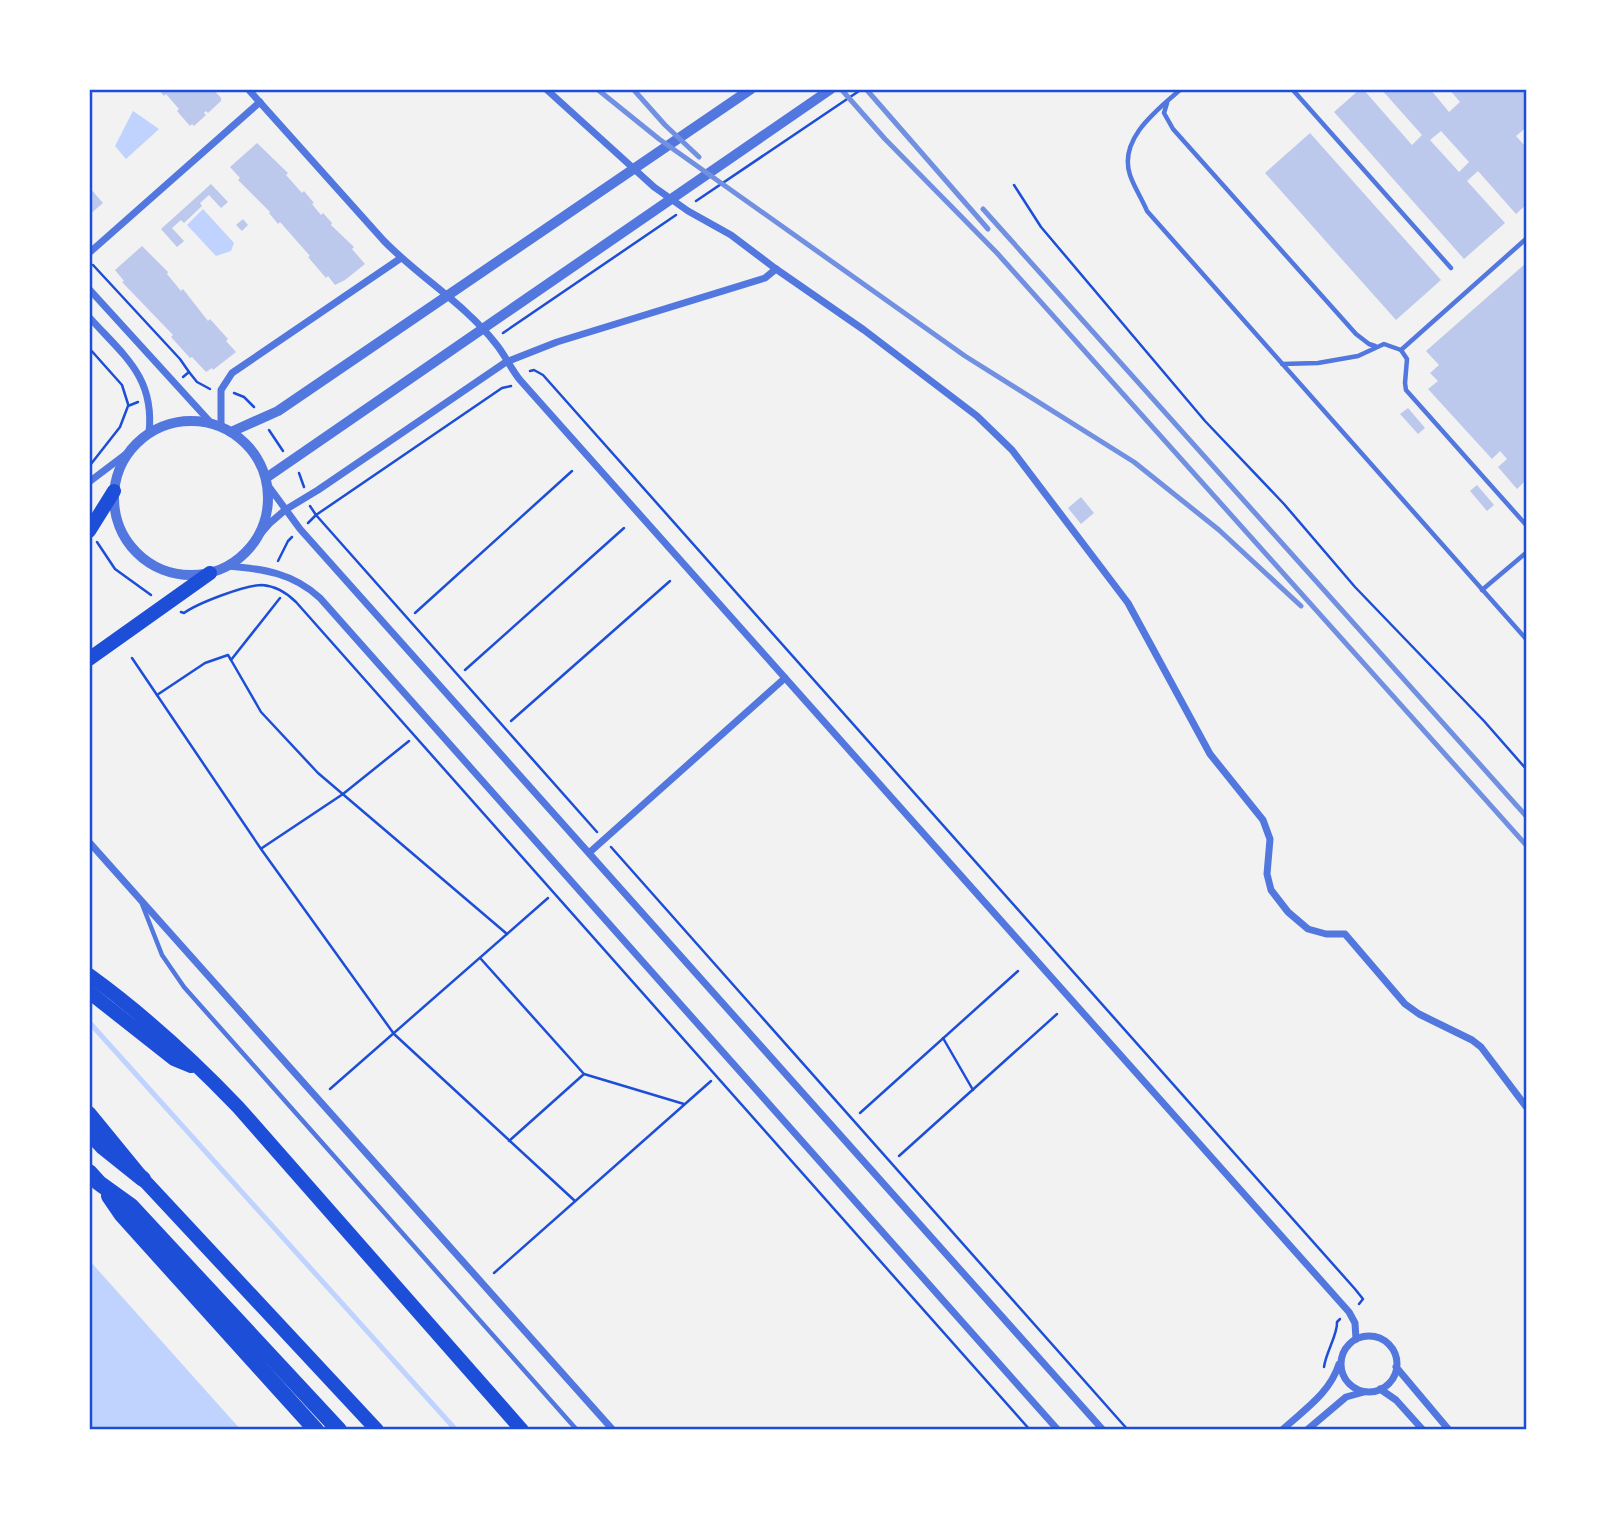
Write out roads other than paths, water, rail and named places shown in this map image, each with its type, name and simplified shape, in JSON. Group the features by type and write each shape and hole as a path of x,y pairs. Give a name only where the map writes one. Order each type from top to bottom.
{"highway":[{"path":"90,529 114,491"},
{"path":"89,659 210,573"},
{"path":"89,975 149,1022 202,1070 244,1114 522,1430"},
{"path":"89,992 174,1059 202,1070"},
{"path":"89,1113 143,1179 377,1430"},
{"path":"89,1132 143,1179"},
{"path":"94,1177 122,1215 316,1430"},
{"path":"94,1177 131,1206 339,1430"}],"street":[{"path":"248,89 401,258 459,306 497,345 520,380 1349,1312 1355,1323 1356,1339"},
{"path":"546,89 654,187 688,211 731,235 864,330 941,387 1012,450 1128,603 1210,754 1263,820 1270,839 1267,874 1271,890 1288,912 1308,929 1326,934 1345,934 1405,1004 1481,1047 1527,1108"},
{"path":"89,482 149,433 169,424 191,421 221,428 278,411 751,89"},
{"path":"266,481 453,346 831,89"},
{"path":"89,253 260,103"},
{"path":"221,428 221,390 232,373 401,258"},
{"path":"130,451 119,469 114,491 116,515 125,538 141,556 162,569 186,575 210,573 228,566 244,554 270,523 285,510 506,362 557,342 765,278 776,269"},
{"path":"89,289 221,428 246,444 258,460 266,481 300,529 1103,1430"},
{"path":"89,317 132,365 146,388 151,409 149,433"},
{"path":"257,538 265,521 268,503 266,481"},
{"path":"228,566 274,571 299,581 320,598 1058,1430"},
{"path":"590,852 785,678"},
{"path":"89,842 612,1430"},
{"path":"1282,1430 1326,1391 1333,1382 1346,1348 1356,1339 1370,1336 1387,1343 1393,1350 1396,1367 1449,1430"},
{"path":"1342,1357 1343,1375 1348,1383 1365,1392"},
{"path":"1307,1430 1346,1396 1380,1389 1389,1383 1396,1367"},
{"path":"1380,1389 1396,1400 1423,1430"}],"lane":[{"path":"1181,89 1136,134 1128,153 1129,173 1147,211 1527,640"},
{"path":"1292,89 1451,268"},
{"path":"1169,100 1164,113 1173,129 1356,334 1368,344 1392,345 1401,350 1407,359 1406,390 1527,526"},
{"path":"1401,350 1527,238"},
{"path":"1281,364 1318,363 1358,356 1376,346"},
{"path":"1482,590 1527,552"},
{"path":"139,897 162,955 184,988 577,1430"}],"water":[{"path":"133,111 159,129 126,159 115,146"},
{"path":"203,209 234,243 231,251 216,256 187,225"},
{"path":"89,1260 241,1430 89,1430"}],"waterway":[{"path":"89,1022 456,1430"}],"railway":[{"path":"597,89 659,139 965,356 1134,462 1219,530 1301,606"},
{"path":"633,89 665,125 699,157"},
{"path":"841,89 885,139 997,253 1527,846"},
{"path":"866,89 988,229"},
{"path":"983,209 1527,817"}]}
